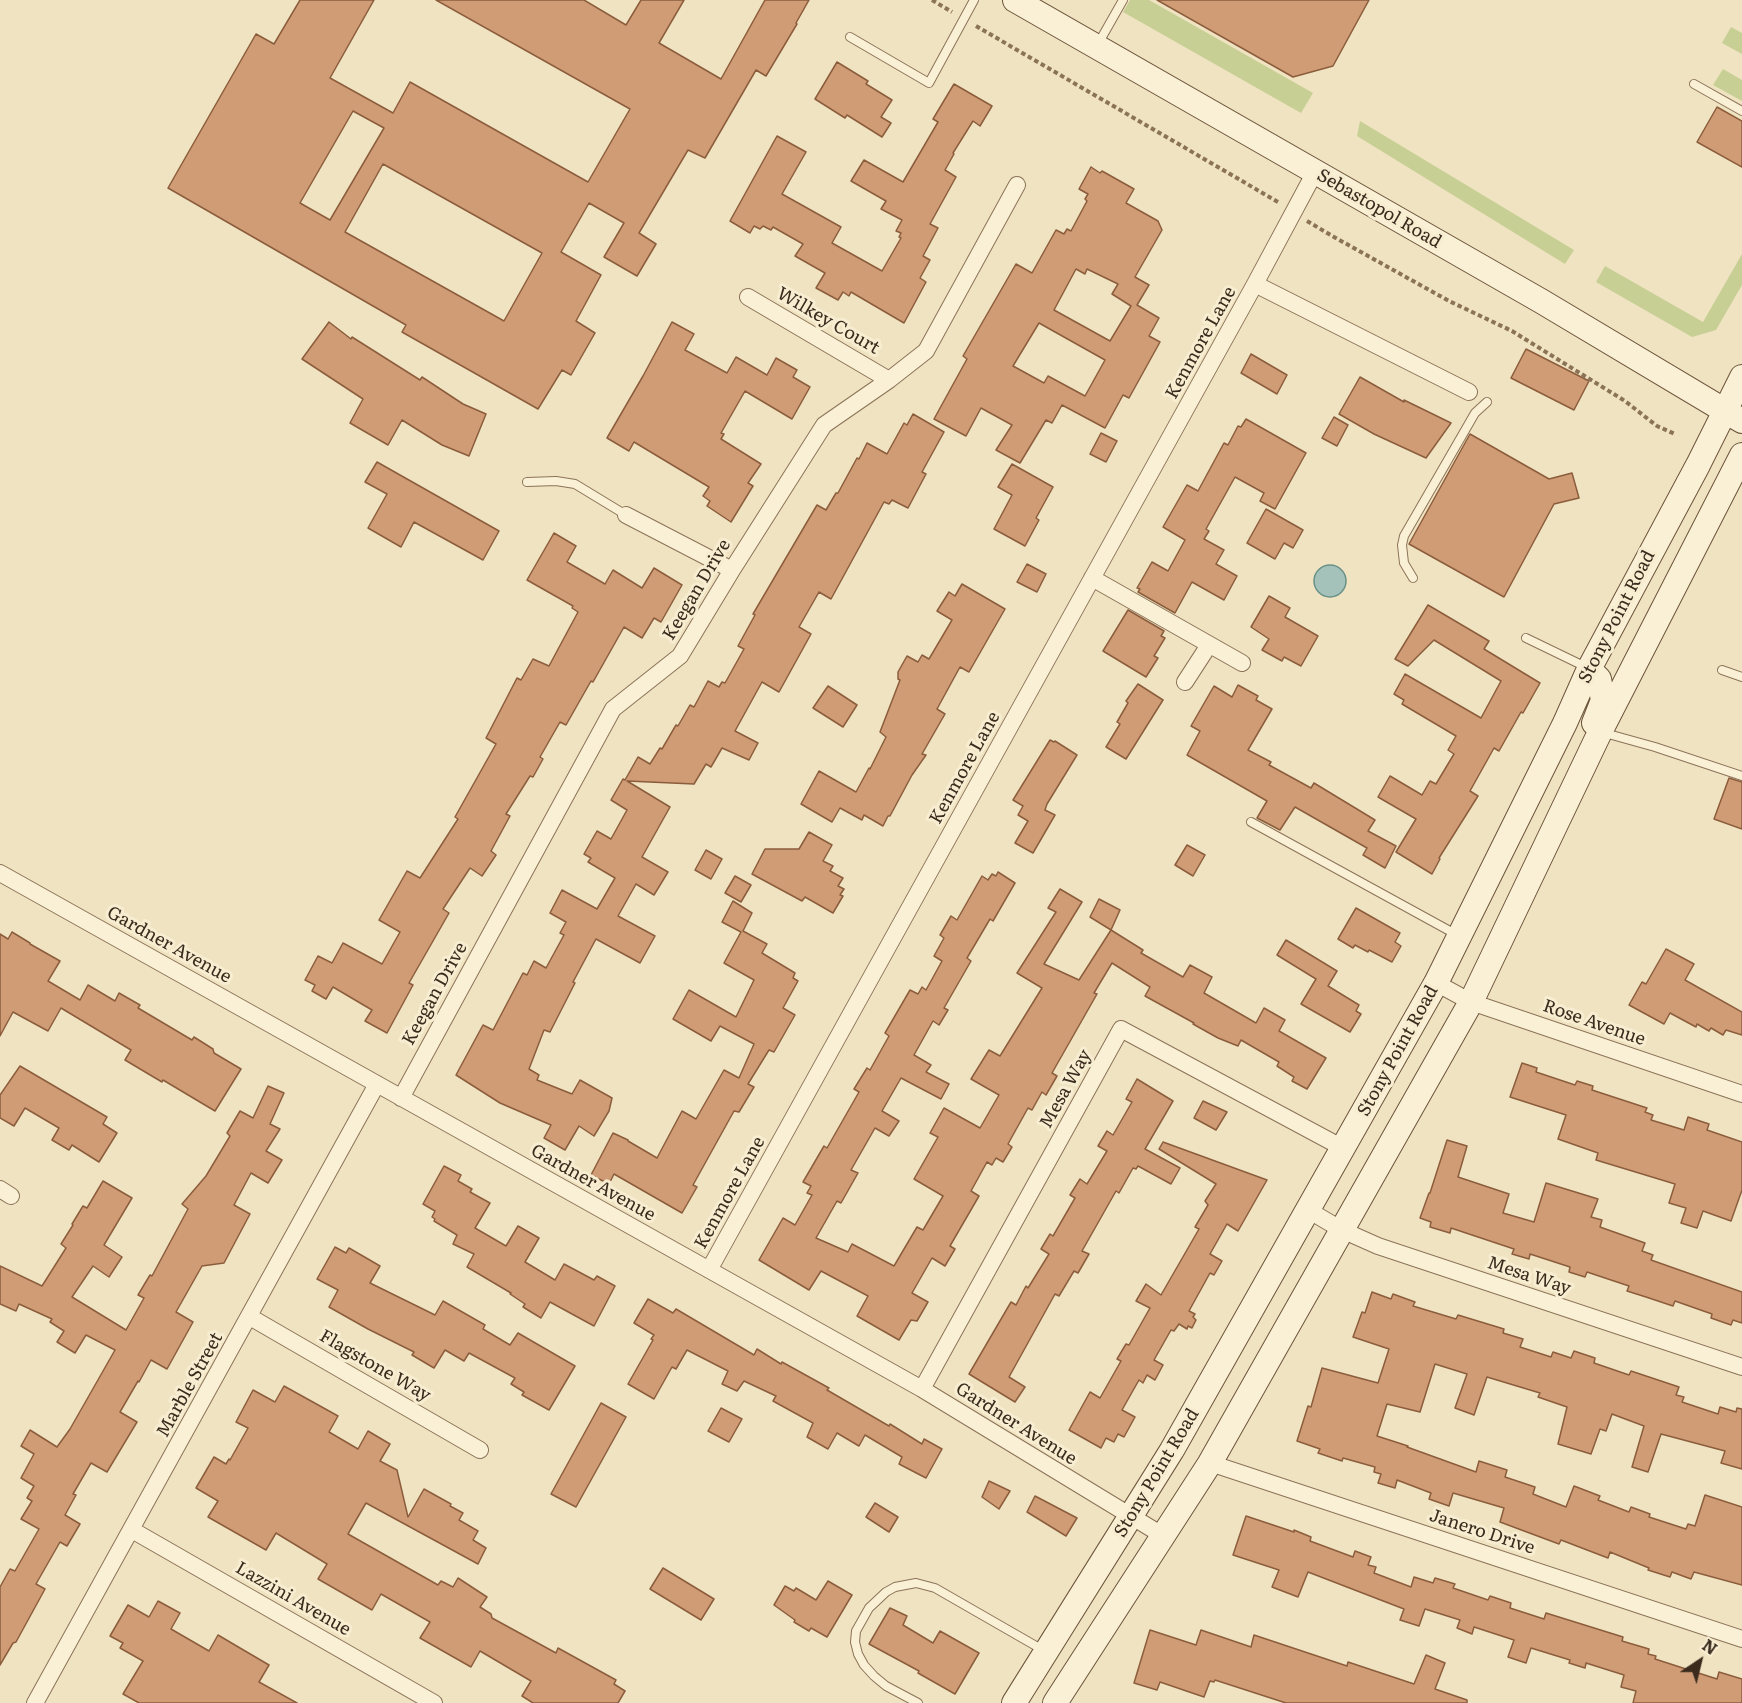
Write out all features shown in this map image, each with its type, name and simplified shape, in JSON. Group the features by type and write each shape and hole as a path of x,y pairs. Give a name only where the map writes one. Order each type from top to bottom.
{"main road":[{"name":"Sebastopol Road","path":"1014,0 1542,301 1733,416"},
{"name":"Stony Point Road","path":"1014,1703 1172,1450 1436,983 1565,723 1589,669 1733,416 1742,377"},
{"name":"Stony Point Road","path":"1055,1703 1210,1462 1471,1002 1600,732 1742,455"},
{"path":"1578,779 1576,767 1603,700 1599,679 1589,669"}],"street":[{"name":"Kenmore Lane","path":"709,1270 1315,172"},
{"name":"Keegan Drive","path":"401,1098 613,709 680,656 824,425 926,351 1017,185"},
{"name":"Kenmore Lane","path":"1255,284 1469,392"},
{"name":"Wilkey Court","path":"748,297 889,380"},
{"path":"626,515 732,570"},
{"path":"1092,578 1242,663"},
{"path":"1185,682 1209,645"},
{"name":"Gardner Avenue","path":"0,873 922,1389 1162,1535"},
{"name":"Rose Avenue","path":"1436,983 1471,1002 1742,1094"},
{"name":"Mesa Way","path":"922,1389 1121,1029 1343,1148"},
{"name":"Marble Street","path":"36,1703 377,1084"},
{"name":"Mesa Way","path":"1308,1210 1342,1230 1378,1246 1742,1367"},
{"name":"Flagstone Way","path":"250,1317 480,1450"},
{"name":"Janero Drive","path":"1210,1462 1742,1639"},
{"name":"Lazzini Avenue","path":"132,1530 434,1703"}],"lane":[{"path":"850,38 929,83 974,0"},
{"path":"1097,46 1123,0"},
{"path":"1694,84 1742,111"},
{"path":"1413,578 1404,563 1402,545 1404,536 1475,413 1486,402"},
{"path":"527,482 575,484 626,515"},
{"path":"1526,639 1589,669"},
{"path":"1722,670 1742,676"},
{"path":"1600,732 1655,747 1742,776"},
{"path":"1251,822 1459,936"},
{"path":"918,1703 886,1686 874,1676 864,1665 855,1642 856,1631 869,1608 886,1592 896,1587 916,1583 935,1588 1046,1652"}],"green space":[{"path":"1130,0 1149,0 1313,93 1301,113 1123,12"},
{"path":"1731,27 1742,33 1742,54 1722,43"},
{"path":"1723,69 1742,80 1742,101 1713,85"},
{"path":"1360,121 1574,250 1565,264 1357,136"},
{"path":"1742,254 1742,285 1716,330 1692,337 1596,282 1605,266 1703,322"}],"water":[{"path":"1330,565 1342,569 1346,581 1342,593 1330,597 1318,593 1314,581 1318,569"}],"building":[{"path":"300,0 374,0 330,78 393,113 410,82 588,182 630,109 436,0 584,0 626,25 641,0 684,0 659,43 721,79 765,0 809,0 766,76 756,70 705,158 688,150 639,233 656,244 637,276 604,257 624,223 589,203 561,252 601,275 576,321 595,333 571,375 562,370 538,409 402,332 406,325 168,188 256,34 274,44","holes":["353,111 384,128 330,220 300,203","383,164 542,253 504,321 345,232"]},
{"path":"1157,0 1369,0 1333,66 1293,77"},
{"path":"837,62 868,81 866,84 892,100 881,117 891,123 882,137 847,115 845,118 815,99"},
{"path":"954,84 992,106 980,126 973,121 945,170 956,177 930,224 938,228 923,256 930,260 920,278 926,282 904,323 851,292 849,296 843,292 838,300 816,288 825,273 795,256 803,244 773,227 771,230 763,226 760,229 754,226 750,233 730,221 777,136 806,152 782,194 841,227 832,243 882,271 901,238 899,237 901,233 896,231 902,220 881,209 886,201 851,181 864,160 903,182 938,122 933,119"},
{"path":"1717,107 1742,121 1742,167 1697,142"},
{"path":"1091,167 1100,173 1102,171 1134,189 1126,203 1158,221 1162,230 1135,277 1149,285 1137,305 1159,318 1149,336 1160,342 1129,398 1123,395 1105,428 1062,405 1052,423 1046,420 1020,463 996,450 1012,425 981,408 966,436 934,419 967,359 963,356 1016,264 1032,273 1056,230 1064,234 1067,229 1071,231 1087,201 1085,199 1088,194 1079,189","holes":["1076,269 1085,274 1087,269 1118,284 1112,294 1131,306 1110,341 1054,310","1039,323 1105,360 1085,396 1048,376 1044,383 1013,366"]},
{"path":"329,322 351,339 352,337 420,380 422,377 463,404 486,414 469,456 442,445 402,420 388,445 350,423 363,399 302,359"},
{"path":"672,322 694,334 685,350 727,373 736,357 767,375 776,358 797,370 793,377 810,387 792,419 745,391 721,433 724,434 721,439 761,464 748,483 753,486 731,522 707,506 710,501 703,496 709,487 634,442 629,451 607,438"},
{"path":"1526,349 1589,381 1574,410 1511,378"},
{"path":"1251,354 1287,375 1277,394 1241,373"},
{"path":"1360,377 1404,402 1404,400 1451,423 1426,458 1374,434 1339,414"},
{"path":"913,414 944,432 922,472 926,474 908,508 892,500 889,504 884,502 831,599 819,592 799,627 811,634 779,692 762,682 735,731 758,743 749,760 722,748 711,767 706,764 694,784 627,781 670,807 642,857 668,872 654,895 636,884 618,916 655,936 640,963 596,939 550,1032 544,1030 529,1069 539,1075 537,1080 572,1094 580,1080 612,1098 609,1111 594,1136 579,1126 565,1150 544,1138 551,1125 500,1103 456,1075 483,1025 493,1030 523,973 527,975 534,961 546,968 564,935 560,933 566,922 550,913 562,890 597,909 615,878 588,862 591,858 584,854 597,831 611,839 627,810 611,800 638,757 650,764 676,725 678,726 690,705 694,707 708,681 719,687 722,682 725,683 744,649 738,646 755,615 753,614 817,505 826,510 867,443 887,454 904,423 907,425"},
{"path":"1334,417 1348,425 1337,446 1322,438"},
{"path":"1246,419 1306,453 1275,509 1260,501 1264,493 1235,477 1206,529 1209,531 1204,539 1224,550 1216,564 1237,576 1224,600 1192,582 1175,613 1138,592 1140,589 1137,588 1152,562 1168,571 1185,540 1163,527 1187,485 1198,491 1224,443 1228,445 1238,426 1241,427"},
{"path":"1101,433 1117,441 1106,462 1090,454"},
{"path":"1470,434 1549,479 1572,473 1579,498 1554,504 1504,597 1409,544"},
{"path":"377,462 499,531 483,560 414,522 401,547 368,528 387,494 365,482"},
{"path":"1012,464 1053,487 1036,518 1039,520 1025,546 994,529 1012,495 998,487"},
{"path":"1266,509 1303,530 1293,548 1284,543 1275,559 1247,543"},
{"path":"554,533 576,546 567,562 605,584 613,570 642,588 654,568 682,585 661,622 654,618 642,638 624,627 566,725 560,722 540,757 543,759 533,777 530,776 506,814 510,816 491,851 496,855 482,876 470,868 443,909 449,913 409,983 413,985 387,1033 365,1021 372,1010 333,987 326,999 312,991 315,985 305,980 318,956 332,963 343,943 382,964 400,932 379,920 407,871 420,878 458,819 455,817 496,744 486,738 517,678 521,680 533,659 549,666 578,612 572,608 573,606 527,580"},
{"path":"1027,564 1046,574 1037,592 1017,582"},
{"path":"962,584 1005,609 969,672 960,667 937,709 945,714 922,754 926,755 883,826 864,815 862,820 840,808 832,822 801,804 819,771 856,792 886,737 880,732 900,680 898,672 907,656 918,662 922,655 929,659 952,620 937,611 949,592 955,596"},
{"path":"1269,596 1290,608 1285,617 1318,636 1301,666 1284,657 1282,661 1262,650 1269,639 1251,627"},
{"path":"1428,605 1489,641 1484,649 1540,683 1499,751 1494,748 1470,791 1478,796 1439,858 1432,874 1396,852 1416,819 1378,797 1390,776 1422,795 1430,781 1436,784 1454,754 1448,750 1456,736 1402,704 1404,700 1394,694 1405,674 1481,718 1501,681 1434,640 1408,666 1395,659"},
{"path":"1128,610 1164,631 1161,636 1165,638 1154,656 1158,658 1146,677 1103,651"},
{"path":"1138,684 1163,700 1126,759 1106,747 1120,724 1117,722 1128,703 1126,701"},
{"path":"1238,685 1258,696 1256,700 1272,709 1248,750 1271,762 1269,765 1311,788 1314,783 1375,820 1368,831 1396,846 1385,868 1363,855 1367,848 1295,807 1280,830 1257,818 1267,801 1187,755 1200,731 1191,726 1214,686 1232,697"},
{"path":"828,686 857,705 843,727 813,708"},
{"path":"1050,740 1077,755 1047,804 1045,810 1055,815 1033,853 1015,843 1028,821 1018,815 1023,806 1013,800"},
{"path":"1729,778 1742,782 1742,829 1714,819"},
{"path":"809,832 832,845 823,861 833,866 830,871 843,878 838,886 844,889 840,895 843,896 833,913 805,897 802,901 752,874 765,849 799,849"},
{"path":"1187,845 1205,855 1193,876 1175,865"},
{"path":"706,850 722,859 711,879 695,870"},
{"path":"998,872 1015,883 993,921 990,919 967,958 971,961 944,1008 948,1010 939,1025 933,1021 914,1055 931,1065 926,1072 949,1084 941,1099 901,1078 882,1111 899,1121 889,1136 875,1128 851,1170 858,1173 841,1203 837,1201 816,1238 848,1252 852,1244 894,1266 917,1227 923,1230 943,1196 914,1179 938,1137 930,1133 944,1108 980,1128 999,1095 971,1079 989,1050 1000,1056 1042,988 1017,973 1056,912 1048,908 1060,889 1082,902 1044,964 1079,980 1111,930 1143,950 1141,953 1183,977 1190,965 1212,977 1204,993 1256,1023 1264,1008 1285,1020 1279,1031 1326,1058 1307,1089 1292,1081 1294,1077 1277,1066 1279,1062 1241,1040 1238,1046 1218,1038 1145,996 1150,987 1112,963 1052,1073 1057,1076 1046,1095 1042,1092 1032,1110 1028,1108 1008,1144 1012,1147 1003,1162 996,1158 992,1165 987,1162 971,1191 979,1196 950,1246 955,1249 945,1266 932,1258 912,1293 928,1302 917,1321 911,1320 899,1340 857,1316 868,1296 821,1271 809,1290 759,1260 783,1218 795,1225 812,1195 807,1193 811,1186 803,1182 824,1146 827,1148 859,1092 854,1089 867,1068 870,1070 889,1036 885,1033 910,990 918,994 922,987 926,990 942,961 934,956 944,938 940,935 951,916 957,920 982,876 988,880 992,874 996,876"},
{"path":"735,876 751,885 741,902 725,893"},
{"path":"1099,899 1120,910 1111,930 1090,917"},
{"path":"733,901 752,913 743,931 767,944 762,953 795,973 793,978 798,981 783,1008 795,1015 774,1052 769,1050 748,1084 754,1087 739,1112 734,1111 693,1185 697,1187 682,1213 614,1174 609,1184 591,1175 613,1133 657,1158 682,1111 696,1119 724,1070 739,1078 754,1044 720,1026 711,1041 673,1019 689,990 736,1017 754,980 724,963 741,932 722,922"},
{"path":"1356,908 1400,933 1395,942 1401,946 1392,962 1369,950 1368,952 1355,945 1353,948 1338,939"},
{"path":"12,932 60,961 48,981 80,1000 88,985 115,1001 119,993 140,1005 138,1008 192,1040 194,1037 213,1049 214,1053 241,1069 215,1111 125,1060 131,1050 61,1008 48,1031 13,1012 0,1036 0,934 8,939"},
{"path":"1286,940 1337,971 1328,986 1359,1005 1356,1011 1361,1014 1350,1032 1301,1004 1316,979 1277,955"},
{"path":"1666,949 1694,964 1685,980 1742,1012 1742,1035 1726,1030 1723,1035 1711,1028 1709,1031 1697,1024 1696,1027 1670,1013 1664,1024 1629,1005 1642,982 1646,984"},
{"path":"1522,1063 1537,1068 1536,1072 1575,1085 1577,1081 1593,1086 1592,1090 1647,1108 1645,1112 1653,1115 1651,1120 1684,1130 1688,1117 1709,1124 1707,1130 1742,1142 1742,1190 1731,1221 1703,1211 1697,1228 1681,1223 1686,1208 1669,1203 1675,1184 1596,1160 1598,1153 1558,1139 1566,1115 1510,1097"},
{"path":"20,1066 107,1117 103,1124 117,1133 99,1162 72,1145 69,1150 52,1140 59,1128 25,1108 14,1126 0,1118 0,1095"},
{"path":"1137,1079 1173,1101 1145,1149 1180,1168 1171,1184 1138,1166 1136,1169 1133,1168 1119,1193 1116,1191 1082,1251 1089,1254 1078,1273 1074,1271 1059,1296 1055,1294 1009,1377 1025,1387 1015,1402 969,1374 1011,1302 1016,1305 1026,1286 1028,1288 1049,1254 1041,1249 1050,1234 1053,1236 1075,1198 1070,1195 1080,1179 1087,1184 1107,1151 1098,1146 1107,1131 1113,1135 1132,1102 1126,1099"},
{"path":"268,1086 284,1093 270,1124 280,1129 266,1151 282,1160 268,1183 251,1173 234,1205 250,1214 224,1263 202,1266 176,1312 193,1322 167,1369 151,1360 120,1412 137,1422 107,1472 91,1463 73,1494 76,1495 65,1515 80,1524 67,1546 60,1542 36,1584 45,1589 16,1642 13,1643 0,1665 0,1587 10,1569 15,1571 39,1529 21,1519 32,1501 27,1498 34,1486 21,1478 34,1454 21,1446 30,1430 57,1447 70,1429 115,1350 86,1335 75,1353 57,1342 64,1331 50,1322 52,1319 19,1304 16,1311 0,1304 0,1266 42,1286 66,1248 61,1244 72,1224 83,1206 87,1208 103,1181 132,1198 104,1245 122,1257 109,1277 93,1266 72,1297 126,1330 144,1298 138,1295 150,1275 152,1276 188,1209 182,1204 206,1176 230,1136 227,1133 240,1111 253,1118"},
{"path":"1203,1101 1227,1112 1216,1130 1194,1118"},
{"path":"1447,1140 1467,1146 1458,1177 1509,1194 1503,1213 1534,1222 1546,1183 1598,1199 1591,1217 1602,1220 1600,1227 1645,1243 1642,1251 1653,1255 1651,1260 1742,1292 1742,1323 1733,1320 1731,1325 1711,1318 1712,1314 1675,1301 1673,1306 1627,1291 1629,1286 1587,1272 1585,1277 1569,1272 1570,1267 1530,1254 1529,1259 1512,1254 1514,1249 1451,1228 1450,1233 1430,1227 1431,1222 1420,1218"},
{"path":"1163,1142 1267,1180 1238,1231 1227,1224 1210,1254 1222,1261 1214,1275 1210,1273 1189,1311 1195,1314 1193,1317 1196,1320 1192,1328 1188,1326 1187,1329 1179,1324 1174,1331 1171,1330 1154,1360 1163,1365 1155,1380 1147,1375 1143,1383 1139,1380 1122,1410 1135,1417 1124,1437 1118,1434 1114,1442 1106,1438 1101,1448 1069,1430 1090,1392 1100,1398 1121,1361 1117,1359 1126,1344 1129,1345 1150,1308 1136,1301 1146,1284 1161,1295 1199,1229 1195,1227 1208,1205 1205,1201 1216,1184 1159,1149"},
{"path":"444,1166 461,1175 458,1181 472,1189 470,1192 490,1203 475,1228 506,1246 518,1226 539,1238 525,1262 555,1280 564,1264 594,1280 597,1276 615,1286 594,1326 550,1302 541,1318 523,1307 525,1304 511,1293 467,1267 474,1254 453,1244 457,1235 434,1221 432,1217 435,1211 423,1204"},
{"path":"335,1247 346,1253 349,1248 380,1266 370,1283 435,1315 443,1301 485,1325 483,1329 510,1345 518,1333 575,1366 549,1410 522,1395 524,1392 511,1384 515,1378 469,1353 464,1361 445,1350 434,1368 412,1355 414,1352 329,1307 338,1290 317,1279"},
{"path":"1372,1292 1391,1299 1393,1294 1415,1302 1413,1306 1456,1319 1458,1315 1504,1329 1503,1333 1523,1339 1520,1347 1551,1357 1553,1352 1571,1358 1574,1351 1595,1358 1594,1363 1629,1375 1631,1371 1679,1387 1676,1395 1684,1397 1682,1402 1718,1414 1720,1407 1736,1412 1737,1408 1742,1409 1742,1469 1721,1463 1725,1451 1661,1434 1648,1472 1632,1467 1644,1426 1612,1414 1606,1431 1600,1429 1591,1454 1558,1444 1567,1407 1538,1397 1540,1393 1487,1377 1474,1415 1455,1408 1467,1374 1435,1364 1420,1412 1387,1404 1377,1436 1476,1472 1479,1461 1507,1470 1505,1477 1535,1487 1533,1494 1566,1507 1574,1486 1600,1496 1598,1500 1629,1512 1631,1507 1650,1514 1649,1517 1686,1529 1688,1524 1695,1526 1705,1495 1742,1507 1742,1585 1694,1572 1691,1579 1672,1572 1670,1577 1648,1570 1649,1568 1610,1552 1608,1558 1561,1540 1559,1544 1500,1522 1504,1508 1453,1493 1449,1506 1429,1499 1431,1493 1397,1480 1395,1488 1378,1483 1381,1474 1374,1472 1375,1467 1343,1458 1342,1461 1318,1453 1320,1449 1297,1441 1308,1406 1311,1407 1322,1368 1378,1383 1389,1349 1353,1337"},
{"path":"648,1299 673,1313 676,1309 754,1355 757,1349 829,1388 827,1390 922,1444 924,1439 942,1449 926,1478 899,1464 902,1457 865,1435 859,1446 837,1433 828,1449 807,1437 813,1423 773,1401 776,1396 744,1381 737,1391 722,1384 728,1371 687,1350 676,1369 672,1367 654,1399 628,1384 653,1340 651,1339 654,1335 634,1323"},
{"path":"284,1386 338,1416 329,1432 358,1449 368,1431 390,1444 380,1461 397,1470 408,1517 424,1489 463,1513 459,1520 478,1531 473,1540 486,1548 478,1564 366,1503 348,1534 438,1585 441,1581 453,1587 458,1578 487,1597 480,1607 491,1614 492,1618 556,1653 558,1648 616,1680 614,1684 625,1691 618,1703 533,1703 522,1696 531,1681 480,1651 471,1667 420,1638 430,1622 381,1594 372,1610 318,1579 327,1564 276,1533 266,1550 208,1517 218,1501 196,1488 214,1457 226,1464 230,1460 248,1428 236,1422 253,1390 275,1402"},
{"path":"601,1403 626,1417 576,1507 551,1494"},
{"path":"721,1408 742,1419 729,1442 708,1431"},
{"path":"989,1481 1010,1491 999,1509 982,1497"},
{"path":"1035,1496 1077,1518 1066,1536 1027,1512"},
{"path":"875,1503 898,1517 889,1532 866,1517"},
{"path":"1246,1516 1294,1532 1294,1530 1311,1537 1310,1541 1353,1557 1355,1551 1371,1557 1368,1565 1376,1567 1374,1573 1411,1587 1414,1577 1433,1583 1435,1578 1455,1584 1453,1588 1488,1600 1490,1596 1511,1603 1510,1608 1544,1619 1546,1613 1623,1637 1622,1641 1649,1649 1648,1654 1656,1656 1655,1659 1717,1679 1719,1672 1742,1679 1742,1703 1633,1703 1636,1691 1621,1687 1624,1675 1586,1663 1585,1668 1569,1663 1570,1660 1531,1648 1526,1663 1508,1657 1514,1640 1474,1627 1472,1634 1457,1628 1460,1620 1425,1609 1419,1626 1400,1620 1404,1609 1308,1572 1298,1597 1272,1587 1279,1570 1233,1555"},
{"path":"663,1568 714,1599 701,1620 650,1589"},
{"path":"828,1581 852,1595 827,1637 811,1628 809,1631 794,1622 795,1620 774,1605 785,1586 794,1591 796,1588 816,1600"},
{"path":"158,1601 180,1613 171,1629 209,1651 218,1635 269,1665 259,1682 297,1703 139,1703 123,1694 143,1661 120,1648 123,1643 110,1636 128,1605 149,1617"},
{"path":"890,1608 907,1616 903,1625 933,1643 940,1631 979,1653 955,1694 869,1644"},
{"path":"1150,1630 1196,1645 1201,1630 1251,1647 1254,1635 1347,1666 1348,1662 1414,1684 1426,1655 1445,1663 1435,1689 1467,1700 1467,1703 1286,1703 1215,1680 1210,1681 1204,1697 1160,1682 1157,1690 1134,1683"}]}
